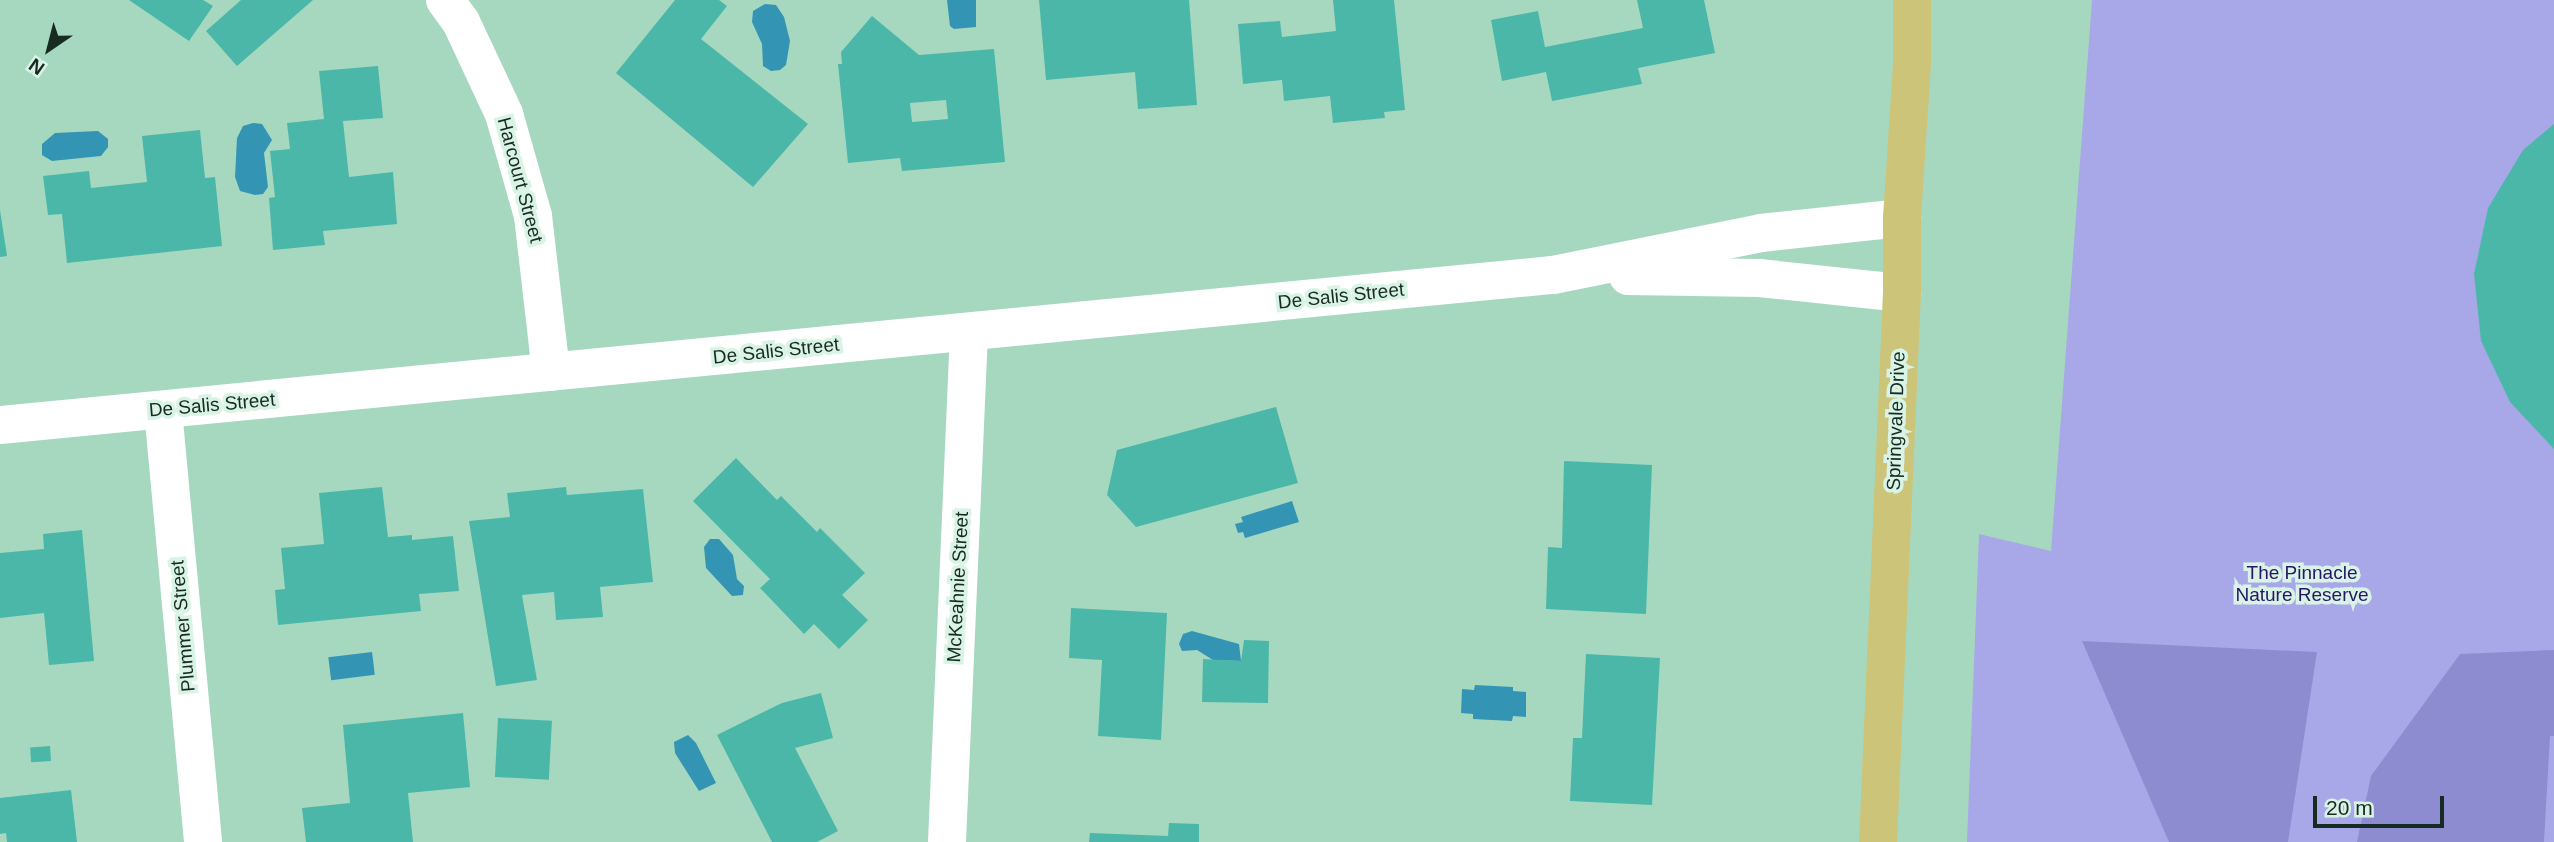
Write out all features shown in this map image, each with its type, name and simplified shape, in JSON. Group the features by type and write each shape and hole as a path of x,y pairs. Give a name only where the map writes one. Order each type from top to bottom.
{"main road":[{"name":"Springvale Drive","path":"1878,842 1902,293 1902,218 1912,64 1912,0"}],"street":[{"name":"Harcourt Street","path":"445,0 461,22 504,114 533,216 551,372"},
{"name":"De Salis Street","path":"0,425 1553,275 1760,233 1902,218"},
{"name":"De Salis Street","path":"1553,275 1759,278 1902,293"},
{"name":"McKeahnie Street","path":"947,842 969,332"},
{"name":"Plummer Street","path":"163,410 203,842"}],"green space":[{"name":"The Pinnacle Nature Reserve","path":"2092,0 2554,0 2554,842 1967,842 1979,534 2051,551"}],"shaded area":[{"path":"947,0 976,0 976,27 954,29 950,26"},
{"path":"765,4 776,5 784,17 790,41 786,65 780,70 771,71 763,66 762,44 752,22 753,11"},
{"path":"262,124 272,140 264,153 268,187 263,194 255,195 240,191 235,177 237,138 243,126"},
{"path":"98,131 108,139 108,147 101,156 52,161 42,155 42,144 55,133"},
{"path":"1292,501 1299,522 1245,538 1243,532 1238,533 1235,524 1243,522 1241,517"},
{"path":"710,539 719,539 733,555 737,579 744,586 743,595 732,596 706,568 704,547"},
{"path":"1192,631 1239,644 1241,661 1213,660 1197,650 1182,651 1179,644 1183,634"},
{"path":"2082,641 2317,652 2288,842 2169,842"},
{"path":"2554,650 2554,736 2550,736 2544,842 2357,842 2371,776 2460,654"},
{"path":"372,652 375,675 331,680 328,657"},
{"path":"1475,685 1513,687 1513,691 1526,692 1526,717 1513,716 1512,721 1473,719 1473,714 1461,713 1462,689 1474,690"},
{"path":"688,735 696,743 716,783 699,791 675,753 674,742"}],"building":[{"path":"129,0 203,0 213,6 189,41"},
{"path":"241,0 313,0 237,66 206,31"},
{"path":"675,0 719,0 727,6 701,39 808,124 753,187 616,73"},
{"path":"1039,0 1189,0 1197,105 1138,109 1135,72 1046,80"},
{"path":"1333,0 1394,0 1405,110 1384,112 1385,118 1333,123 1330,96 1284,101 1282,80 1243,84 1238,24 1280,21 1282,37 1336,31"},
{"path":"1637,0 1704,0 1715,53 1638,68 1642,84 1552,101 1546,72 1502,81 1491,20 1538,11 1545,47 1643,28"},
{"path":"872,16 919,55 994,49 1005,162 902,171 900,158 848,163 838,64 842,64 841,52","holes":["946,100 948,119 912,122 910,103"]},
{"path":"378,66 383,118 343,121 349,177 393,172 397,224 323,231 325,245 273,250 269,198 275,197 270,151 290,149 287,123 324,119 319,71"},
{"path":"2554,124 2554,449 2510,402 2481,341 2474,274 2488,208 2523,150"},
{"path":"200,130 205,178 215,177 222,246 67,263 62,214 48,215 43,176 89,171 91,188 147,182 142,136"},
{"path":"0,210 7,256 0,257"},
{"path":"1276,407 1298,483 1136,527 1107,495 1117,450"},
{"path":"736,458 777,500 781,496 817,532 820,528 865,573 842,595 868,620 839,649 814,624 804,634 760,588 770,579 693,501"},
{"path":"1564,461 1652,465 1646,614 1546,609 1548,547 1562,548"},
{"path":"382,487 388,537 412,535 412,540 453,536 459,591 419,594 421,611 278,625 275,590 285,589 281,548 324,544 319,493"},
{"path":"566,487 567,495 643,489 653,582 600,587 603,617 556,620 554,592 522,595 537,680 496,686 469,521 510,517 507,493"},
{"path":"82,530 94,661 49,665 44,613 0,618 0,553 44,549 43,534"},
{"path":"1071,608 1167,613 1161,740 1098,736 1102,660 1069,658"},
{"path":"1244,640 1269,641 1268,703 1202,702 1203,659 1241,661"},
{"path":"1586,654 1660,658 1652,805 1570,801 1573,738 1582,738"},
{"path":"821,693 833,738 795,748 838,831 817,842 772,842 717,735 782,703"},
{"path":"463,713 470,787 408,793 413,842 306,842 302,808 350,803 343,725"},
{"path":"498,718 552,721 549,780 495,777"},
{"path":"50,746 51,761 31,762 30,747"},
{"path":"71,790 77,842 7,842 6,833 0,834 0,798"},
{"path":"1169,823 1199,824 1199,842 1089,842 1090,833 1168,836"}]}
